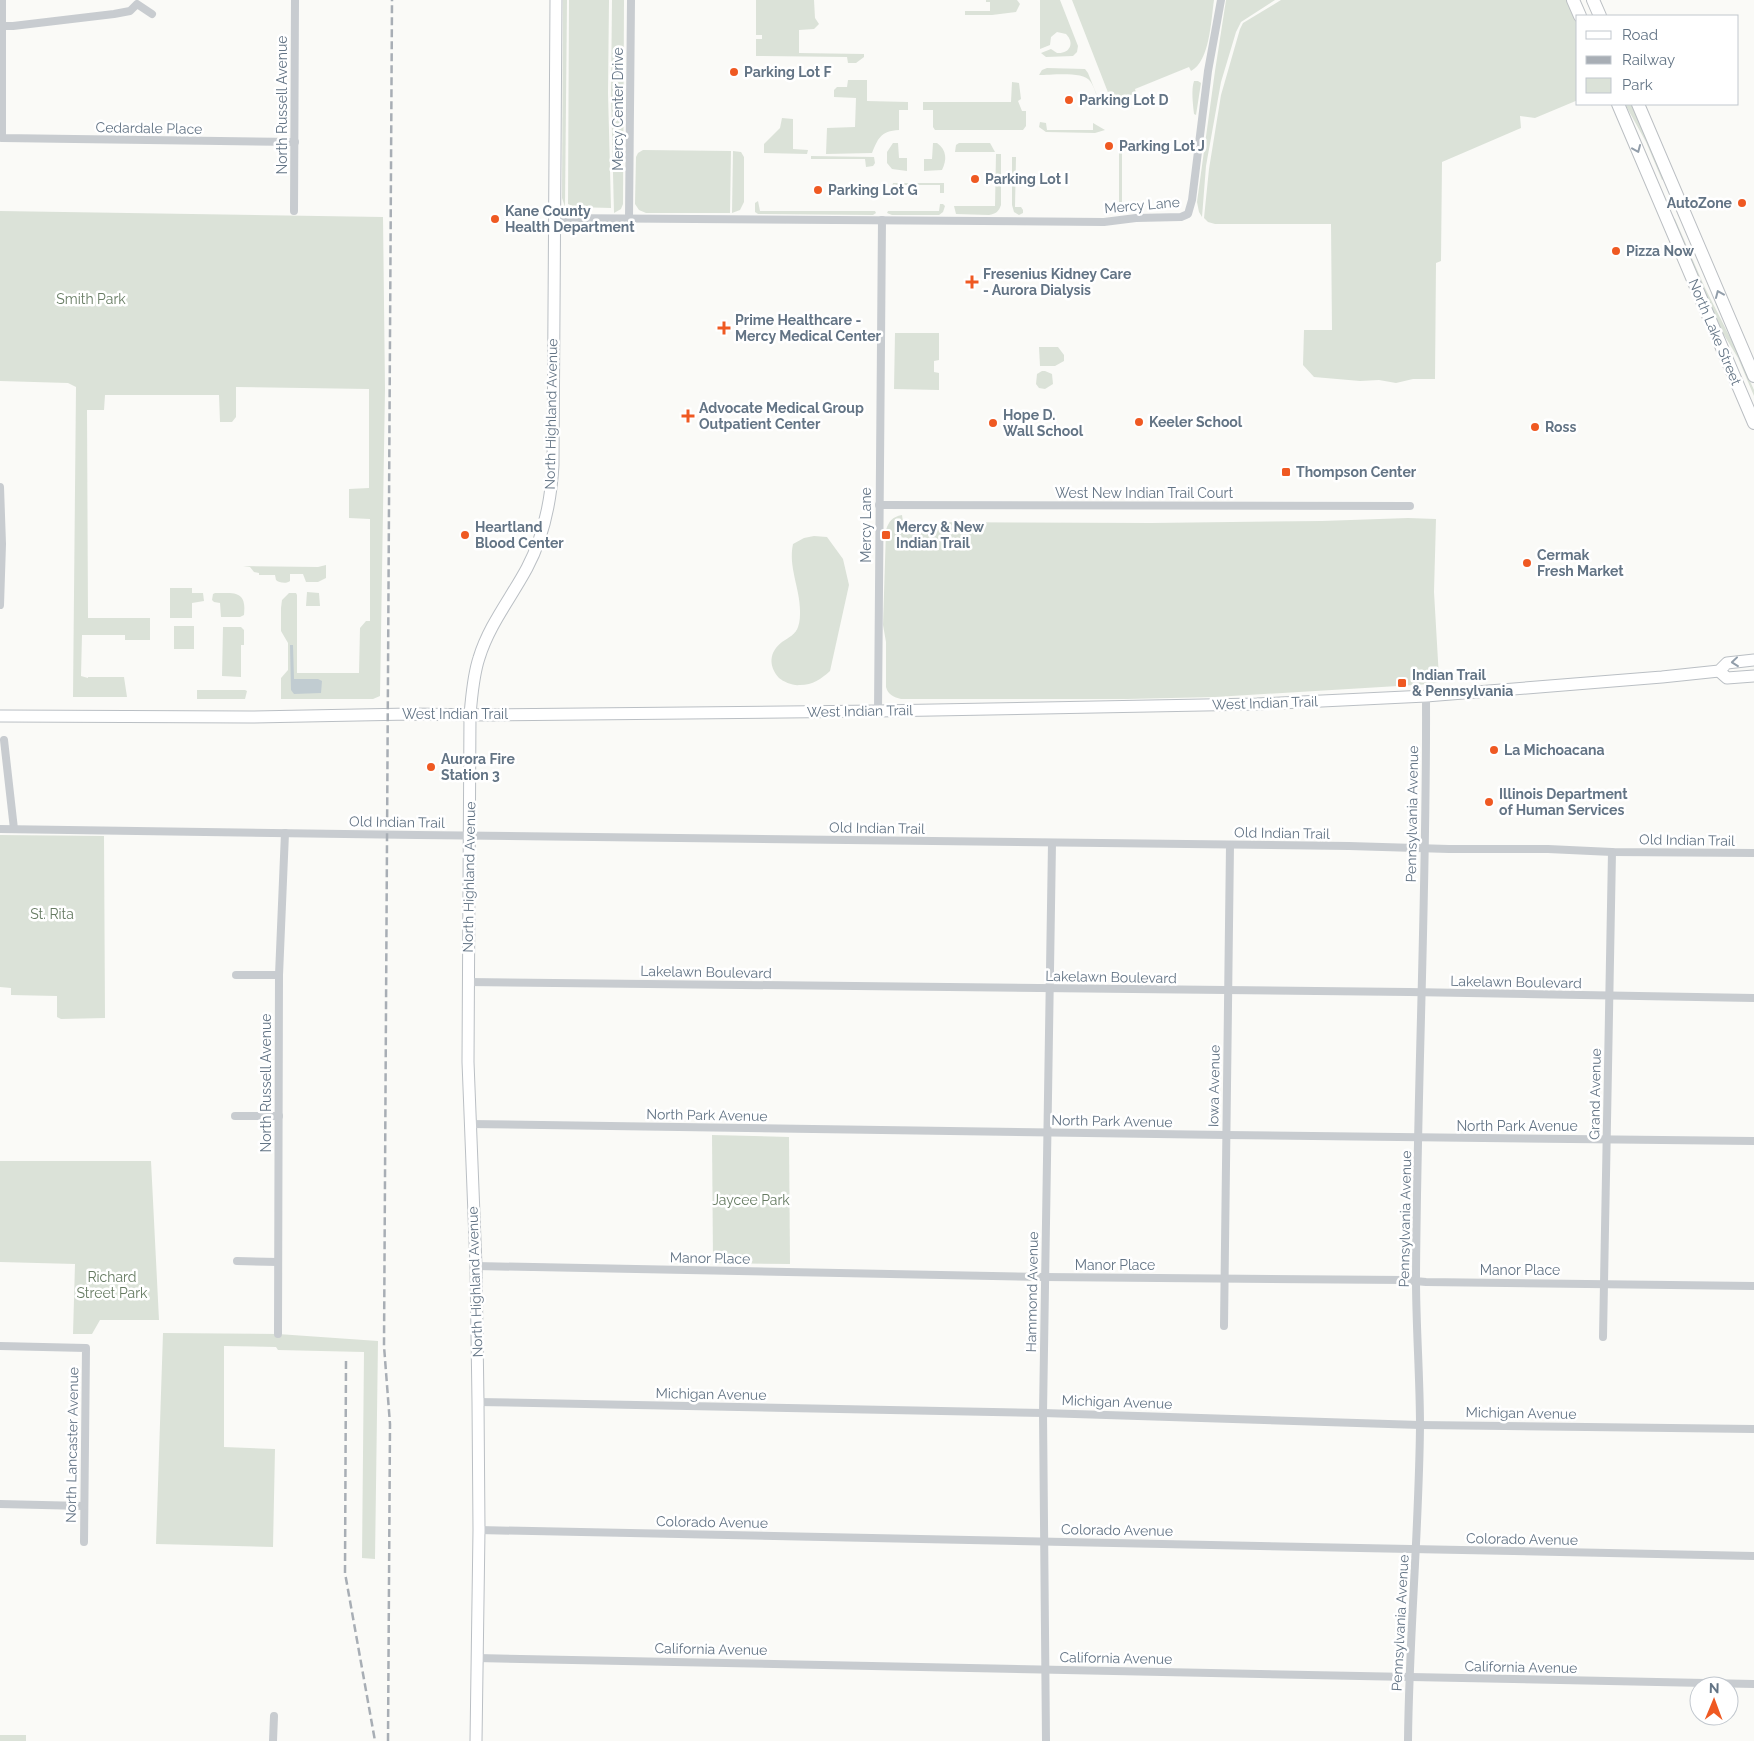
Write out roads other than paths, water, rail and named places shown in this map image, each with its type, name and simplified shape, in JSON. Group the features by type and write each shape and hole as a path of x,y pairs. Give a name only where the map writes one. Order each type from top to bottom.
{"main road":[{"name":"North Highland Avenue","path":"476,1741 479,1530 476,1266 469,1124 470,714 473,680 482,650 539,542 547,512 553,465 556,0"},
{"path":"1573,0 1580,15"},
{"path":"1593,0 1600,15"},
{"name":"North Lake Street","path":"1618,105 1754,423"},
{"name":"North Lake Street","path":"1638,105 1754,376"},
{"name":"West Indian Trail","path":"0,715 251,717 878,711 1257,704 1426,696 1719,670 1726,663 1754,660"},
{"name":"West Indian Trail","path":"1719,670 1727,678 1754,676"}],"street":[{"path":"2,0 1,26 114,14 130,10 138,2 152,14"},
{"name":"North Russell Avenue","path":"294,211 295,0"},
{"name":"Mercy Center Drive","path":"630,218 631,0"},
{"name":"Mercy Lane","path":"554,218 1104,222 1136,218 1182,216 1188,214 1192,200 1208,71 1221,0"},
{"name":"Cedardale Place","path":"1,26 2,138 295,142"},
{"name":"Mercy Lane","path":"878,711 882,220"},
{"path":"0,488 2,544 0,605"},
{"name":"West New Indian Trail Court","path":"879,505 1410,506"},
{"name":"Pennsylvania Avenue","path":"1408,1741 1408,1677 1416,1549 1420,1425 1416,1281 1426,696"},
{"path":"4,740 14,829"},
{"name":"Old Indian Trail","path":"0,829 1754,853"},
{"name":"North Russell Avenue","path":"278,1334 279,975 285,833"},
{"name":"Hammond Avenue","path":"1046,1741 1043,1413 1052,843"},
{"name":"Iowa Avenue","path":"1224,1326 1230,845"},
{"name":"Grand Avenue","path":"1603,1337 1612,852"},
{"path":"236,975 279,975"},
{"name":"Lakelawn Boulevard","path":"468,982 1421,992 1754,998"},
{"path":"234,1116 279,1116"},
{"name":"North Park Avenue","path":"469,1124 1754,1141"},
{"path":"237,1261 278,1262"},
{"name":"Manor Place","path":"476,1266 1044,1277 1754,1286"},
{"name":"North Lancaster Avenue","path":"0,1346 86,1348 84,1542"},
{"name":"Michigan Avenue","path":"478,1402 1043,1413 1420,1425 1754,1429"},
{"path":"0,1504 84,1506"},
{"name":"Colorado Avenue","path":"479,1530 1754,1556"},
{"name":"California Avenue","path":"477,1658 1754,1684"},
{"path":"273,1741 274,1716"}],"railway":[{"path":"388,1741 390,1424 384,1346 392,0"},
{"path":"346,1361 345,1573 375,1741"}],"place":[{"name":"Parking Lot F","path":"734,72"},
{"name":"Parking Lot D","path":"1069,100"},
{"name":"Parking Lot J","path":"1109,146"},
{"name":"Parking Lot I","path":"975,179"},
{"name":"Parking Lot G","path":"818,190"},
{"name":"AutoZone","path":"1742,203"},
{"name":"Kane County Health Department","path":"495,219"},
{"name":"Pizza Now","path":"1616,251"},
{"name":"Fresenius Kidney Care - Aurora Dialysis","path":"972,282"},
{"name":"Prime Healthcare - Mercy Medical Center","path":"724,328"},
{"name":"Advocate Medical Group Outpatient Center","path":"688,416"},
{"name":"Keeler School","path":"1139,422"},
{"name":"Hope D. Wall School","path":"993,423"},
{"name":"Ross","path":"1535,427"},
{"name":"Thompson Center","path":"1286,472"},
{"name":"Heartland Blood Center","path":"465,535"},
{"name":"Mercy & New Indian Trail","path":"886,535"},
{"name":"Cermak Fresh Market","path":"1527,563"},
{"name":"Indian Trail & Pennsylvania","path":"1402,683"},
{"name":"La Michoacana","path":"1494,750"},
{"name":"Aurora Fire Station 3","path":"431,767"},
{"name":"Illinois Department of Human Services","path":"1489,802"}],"park label":[{"name":"Smith Park","path":"91,299"},
{"name":"St. Rita","path":"52,914"},
{"name":"Jaycee Park","path":"751,1200"},
{"name":"Richard Street Park","path":"112,1286"}]}
